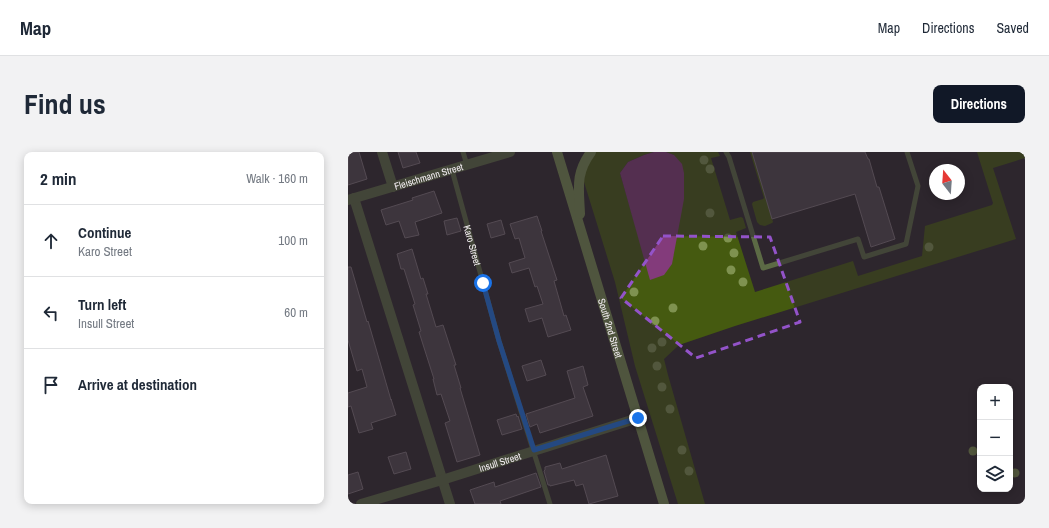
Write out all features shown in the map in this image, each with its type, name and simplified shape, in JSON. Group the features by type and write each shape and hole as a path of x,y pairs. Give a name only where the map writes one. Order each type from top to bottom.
{"main road":[{"name":"South 2nd Street","path":"557,152 664,504"},
{"path":"580,228 578,180 581,169 591,152"}],"street":[{"path":"382,152 393,187"},
{"name":"Fleischmann Street","path":"351,199 510,152"},
{"path":"351,199 450,504"},
{"name":"Insull Street","path":"361,504 638,418"}],"lane":[{"path":"463,152 467,165"},
{"path":"726,152 729,157 763,268 858,239 864,258 906,244 918,186 907,152"},
{"name":"Karo Street","path":"452,170 499,341 550,504"}],"highlighted area":[{"path":"663,236 770,237 800,322 696,358 621,298"}],"green space":[{"path":"596,152 654,152 628,162 620,173 651,280 674,155 666,152 718,152 720,156 711,158 730,220 741,217 743,218 746,228 736,232 755,292 853,261 858,276 922,256 925,226 992,205 993,203 977,152 1025,152 1025,158 993,168 1016,239 735,326 679,345 664,359 705,504 678,504 635,366 615,282 584,182 587,166"},
{"path":"750,152 752,152 773,222 765,226 760,225 757,222 752,204 753,202 764,198"}],"shaded area":[{"path":"654,152 666,152 674,155 682,164 684,173 684,199 672,264 664,275 650,280 620,173 628,162"}],"building":[{"path":"348,152 359,152 367,179 348,185"},
{"path":"398,152 416,152 420,163 403,168"},
{"path":"752,152 865,152 869,159 877,187 879,187 895,239 871,247 855,194 772,219"},
{"path":"434,191 442,213 415,222 419,235 405,238 399,221 386,225 381,210 413,200 412,198"},
{"path":"537,216 557,280 554,281 564,316 566,315 571,330 548,337 542,318 529,322 525,309 543,304 537,286 535,287 529,268 512,273 509,263 525,258 519,238 515,239 510,224"},
{"path":"457,218 461,231 447,235 444,221"},
{"path":"501,220 505,234 491,238 487,224"},
{"path":"412,249 421,279 423,278 428,294 426,294 436,327 443,325 456,365 454,365 460,388 480,455 457,462 445,423 450,421 441,394 437,395 434,379 419,332 421,331 413,305 415,304 404,269 401,269 397,254"},
{"path":"348,267 351,267 396,415 371,423 373,429 359,433 351,406 348,407 348,393 367,387 362,369 357,371 348,340"},
{"path":"541,360 546,375 527,381 522,366"},
{"path":"583,366 588,385 583,387 593,416 540,433 537,424 530,427 526,414 575,398 567,371"},
{"path":"516,414 522,429 502,435 497,420"},
{"path":"406,452 411,469 394,474 388,457"},
{"path":"606,455 618,496 589,504 583,484 576,486 574,480 550,486 548,485 544,471 545,467 560,463 562,469"},
{"path":"358,472 363,489 348,494 348,475"},
{"path":"536,473 541,487 500,501 501,504 475,504 470,490 494,482 495,487"}],"route":[{"path":"483,283 499,341 534,450 638,418"}]}
